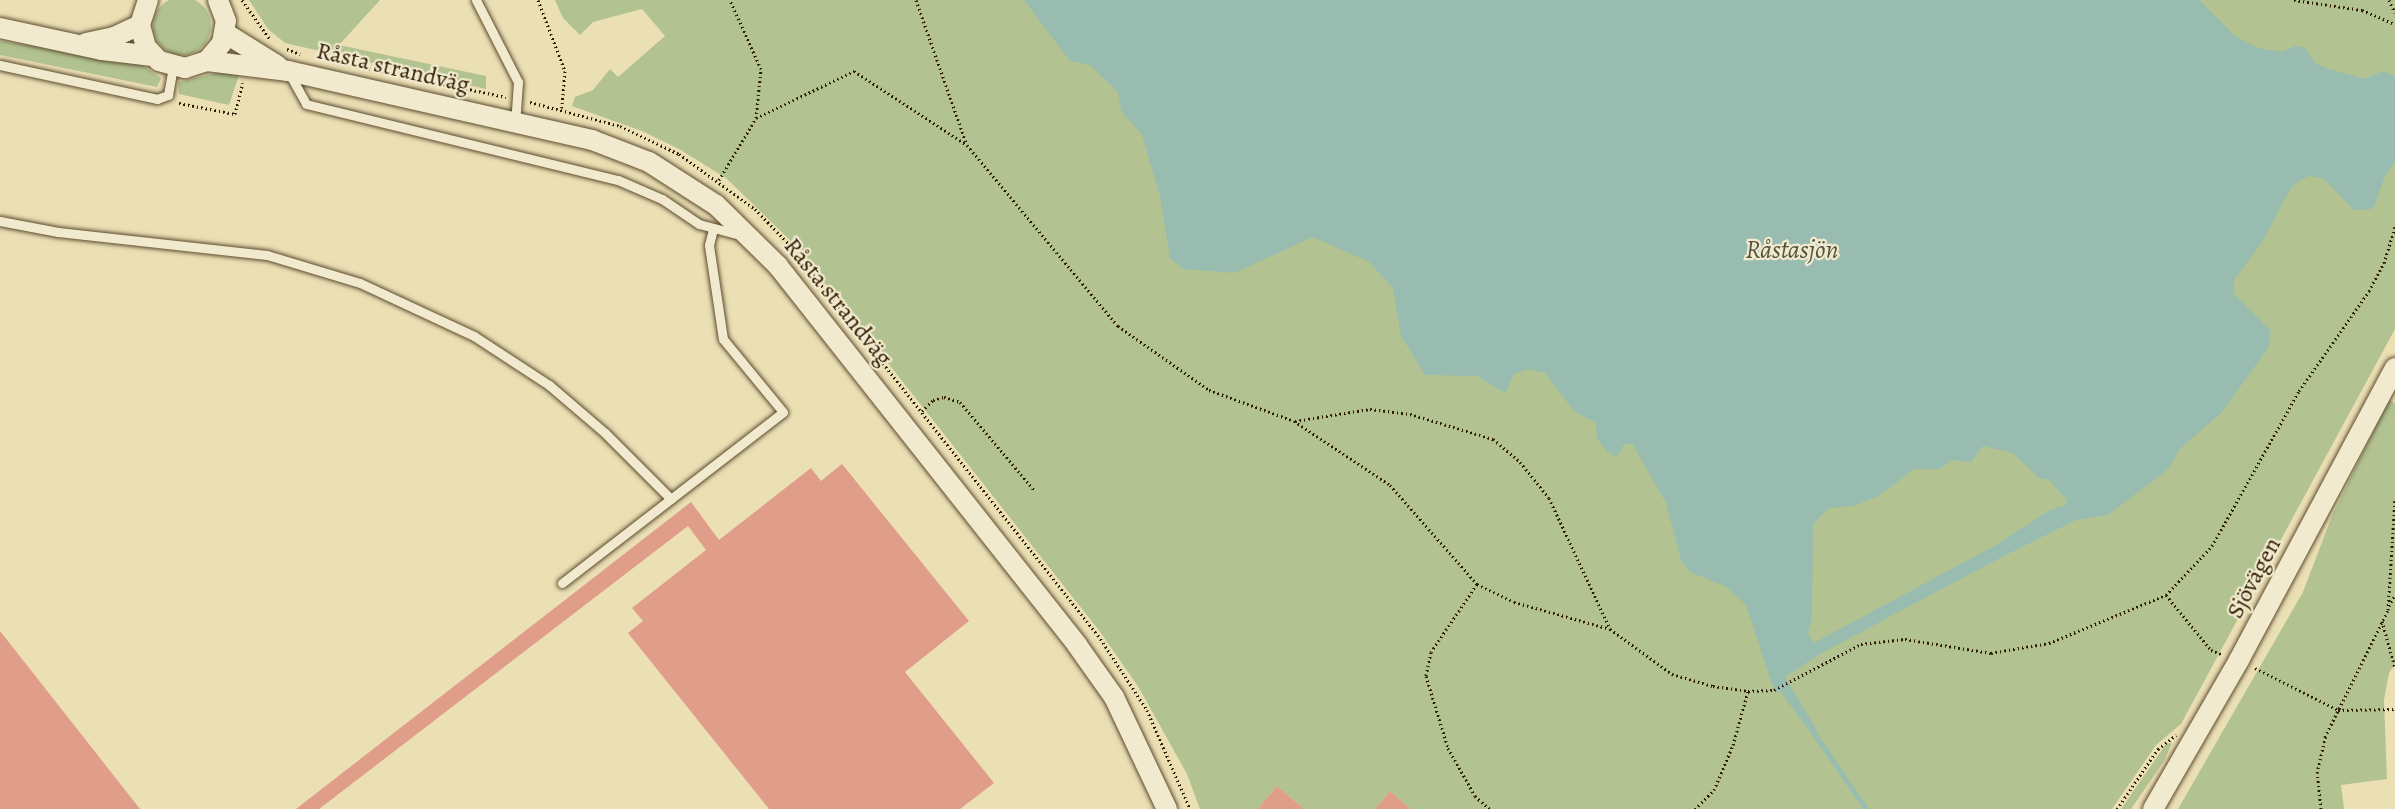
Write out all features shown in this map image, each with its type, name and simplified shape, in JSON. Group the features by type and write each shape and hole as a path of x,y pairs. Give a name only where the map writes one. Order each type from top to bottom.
{"street":[{"path":"148,0 140,25 146,47 153,56"},
{"path":"207,61 225,33 226,21 218,0"},
{"path":"78,44 114,37 140,25"},
{"path":"0,28 153,56 173,67"},
{"name":"Råsta strandväg","path":"225,33 288,71"},
{"name":"Råsta strandväg","path":"173,67 185,68 207,61 288,71 559,131 618,149 658,167 716,205 753,238 1098,673 1128,722 1167,809"},
{"name":"Sjövägen","path":"2153,809 2239,660 2395,368"}],"lane":[{"path":"476,0 518,82 515,122"},
{"path":"0,65 157,99 168,95 173,67"},
{"path":"288,71 306,104 618,180 662,199 713,229 753,238"},
{"path":"0,221 58,232 267,255 360,283 474,336 549,385 605,433 671,499"},
{"path":"562,583 783,412 723,339 709,245 713,229"}],"path":[{"path":"242,0 274,44"},
{"path":"538,0 565,71 559,131"},
{"path":"718,180 756,118 761,69 730,0"},
{"path":"916,0 967,145"},
{"path":"2294,0 2362,10 2395,24"},
{"path":"2389,0 2395,13"},
{"path":"282,47 562,109 653,141 718,180 788,243 1098,635 1147,710 1190,809"},
{"path":"157,99 235,114 247,66"},
{"path":"756,118 854,71 967,145 1118,326 1209,390 1294,421 1390,485 1477,584 1514,602 1610,629 1672,674 1713,686 1748,691 1774,690 1861,644 1905,639 1991,653 2049,643 2166,595 2212,546 2299,391 2369,291 2384,263 2395,227"},
{"path":"904,427 933,400 944,397 960,402 1035,490"},
{"path":"1294,421 1370,409 1410,414 1493,439 1520,462 1549,498 1610,629"},
{"path":"2388,610 2395,498"},
{"path":"1477,584 1431,652 1426,676 1448,748 1475,796 1490,809"},
{"path":"2166,595 2211,650 2239,660 2338,710 2395,709"},
{"path":"2320,809 2318,773 2325,737 2395,595"},
{"path":"2382,621 2395,668"},
{"path":"1695,809 1714,790 1733,745 1748,691"},
{"path":"2117,809 2165,741 2183,734"}],"green space":[{"path":"182,-3 198,2 206,10 211,26 206,42 198,50 182,55 166,50 158,42 153,26 158,10 166,2"},
{"path":"249,0 380,0 339,45 486,76 486,89 285,43 268,29"},
{"path":"555,0 2395,0 2395,329 2181,724 2156,745 2112,809 1411,809 1390,791 1375,809 1304,809 1277,786 1258,809 1200,809 1187,774 1139,688 1101,633 794,244 726,178 679,149 642,131 572,106 575,97 593,90 610,69 618,77 665,36 642,9 593,22 580,35 563,18"},
{"path":"0,41 136,61 161,78 157,87 0,55"},
{"path":"221,72 239,75 229,105 179,94 178,82"},
{"path":"2389,400 2395,403 2395,664 2389,673 2384,700 2387,779 2341,785 2344,809 2178,809 2303,592 2332,516"},
{"path":"2172,743 2164,761 2131,809 2121,809 2166,744"}],"water":[{"name":"Råstasjön","path":"1024,0 2199,0 2234,35 2258,48 2280,52 2296,46 2305,48 2315,63 2326,68 2365,79 2383,71 2395,76 2395,162 2384,178 2374,207 2368,210 2354,210 2323,178 2308,176 2292,186 2262,242 2234,280 2234,294 2271,331 2268,348 2222,412 2181,448 2167,470 2108,515 2076,520 1996,560 1820,654 1785,677 1818,732 1812,735 1780,691 1775,693 1746,605 1725,586 1690,572 1681,560 1666,503 1633,445 1625,443 1616,457 1606,450 1597,438 1596,423 1574,411 1545,373 1529,369 1514,374 1505,393 1477,376 1425,375 1401,336 1393,288 1369,262 1313,237 1234,273 1183,269 1170,258 1160,196 1142,135 1121,111 1118,92 1090,65 1070,61","holes":["1983,446 2013,453 2039,478 2049,480 2067,500 2065,506 2050,510 1996,545 1814,643 1808,633 1812,618 1813,524 1829,508 1854,506 1880,495 1914,469 1940,469 1952,460 1971,462"]}],"building":[{"path":"842,464 969,621 905,672 994,783 960,809 769,809 628,633 643,621 632,608 706,550 688,526 319,809 296,809 691,502 719,540 811,468 821,481"},
{"path":"0,631 140,809 0,809"},
{"path":"1277,786 1304,809 1258,809"},
{"path":"1390,791 1411,809 1375,809"}],"waterway":[{"path":"1811,729 1866,809"}]}
